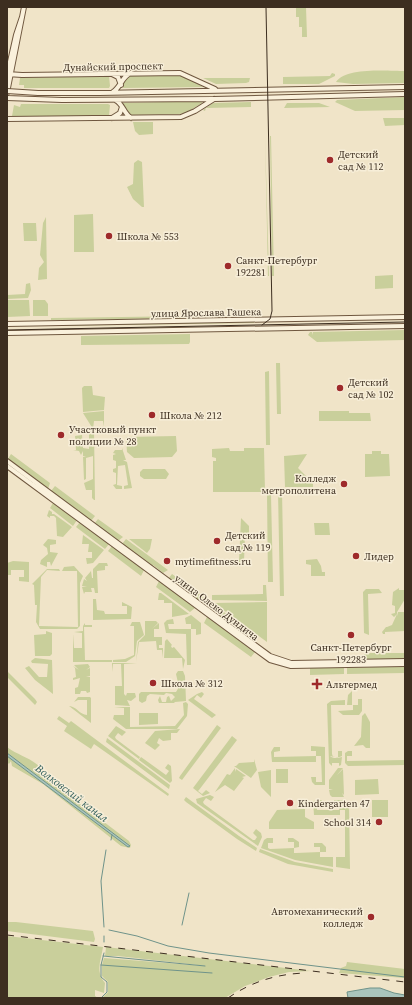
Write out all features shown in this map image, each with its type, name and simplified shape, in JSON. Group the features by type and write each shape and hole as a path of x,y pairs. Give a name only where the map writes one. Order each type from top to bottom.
{"street":[{"path":"7,92 8,74 16,35 24,7"},
{"path":"113,92 121,85 124,77 131,73"},
{"name":"Дунайский проспект","path":"8,74 180,73 215,89"},
{"path":"112,74 118,77 121,85"},
{"name":"Дунайский проспект","path":"7,92 99,93 215,89 405,87"},
{"path":"7,98 37,100 100,100 405,94"},
{"path":"7,119 181,117 195,111 214,98"},
{"path":"113,99 119,102 126,114 131,118"},
{"path":"112,118 120,113 122,106"},
{"name":"улица Ярослава Гашека","path":"7,324 405,317"},
{"name":"улица Ярослава Гашека","path":"7,333 405,326"},
{"name":"улица Олеко Дундича","path":"7,461 270,656 291,663 405,661"},
{"name":"улица Олеко Дундича","path":"7,466 270,660 291,666 405,664"}],"green space":[{"path":"296,7 306,7 307,37 302,37 302,27 299,27 299,17 296,17"},
{"path":"405,71 405,83 353,84 336,82 341,77 358,72"},
{"path":"332,73 335,74 335,76 319,84 283,84 283,77 330,76"},
{"path":"181,75 203,87 123,88 124,80 128,76"},
{"path":"109,76 109,88 24,88 24,85 19,85 20,78"},
{"path":"203,78 250,78 249,82 246,83 216,84"},
{"path":"405,97 405,110 355,111 335,102 337,100"},
{"path":"202,101 202,103 186,113 179,114 130,115 125,111 123,103"},
{"path":"251,102 251,107 206,108 205,111 203,110 213,103"},
{"path":"287,103 319,103 330,107 284,108"},
{"path":"21,104 110,105 109,116 12,116 14,105 20,107"},
{"path":"383,118 405,118 405,125 385,126"},
{"path":"133,122 153,122 153,134 139,135 135,131"},
{"path":"265,136 269,276 268,276"},
{"path":"271,136 274,276 272,276"},
{"path":"138,160 142,162 144,207 133,199 127,187 133,184 134,163"},
{"path":"93,214 94,252 74,252 74,215"},
{"path":"46,217 47,279 38,280 39,268 44,262 40,255 43,223"},
{"path":"23,223 36,223 37,241 24,241"},
{"path":"393,275 393,288 375,289 375,276"},
{"path":"30,283 31,290 28,298 7,299 7,295 25,294 26,284"},
{"path":"7,300 29,300 30,316 7,317"},
{"path":"33,300 45,300 48,304 48,316 33,316"},
{"path":"192,316 191,318 51,320 51,318"},
{"path":"254,323 61,326 61,325"},
{"path":"222,326 41,331 41,329"},
{"path":"405,330 405,340 317,342 308,335 310,332 312,332 313,335 313,332"},
{"path":"190,334 189,344 81,345 81,336"},
{"path":"276,363 280,363 281,414 277,414"},
{"path":"269,371 270,445 266,445 265,372"},
{"path":"84,386 92,386 93,395 105,397 104,410 83,412 82,388"},
{"path":"104,411 104,427 103,421 94,421 93,429 83,413"},
{"path":"319,411 370,413 371,421 319,421"},
{"path":"94,430 95,500 92,498 92,490 86,490 84,483 93,479 93,456 86,458 86,479 84,480 83,457 86,456 83,456 83,451 81,455 79,451 73,450 76,450 75,436 82,435 83,448 89,449 89,432"},
{"path":"176,436 177,451 172,457 134,458 127,452 126,437"},
{"path":"122,448 126,460 123,460 127,462 132,488 124,489 124,486 128,485 125,465 118,466 117,485 122,486 122,489 116,489 113,485 116,484 116,473 113,472 113,469 116,468 116,461 113,460 113,455 116,454 113,453 115,450 122,450"},
{"path":"229,448 230,451 244,451 244,448 264,448 265,492 213,492 213,461 216,461 216,458 212,457 212,449"},
{"path":"372,451 381,451 381,454 389,454 390,476 365,477 365,454 372,454"},
{"path":"11,454 50,483 48,489 8,459"},
{"path":"307,454 298,468 313,483 313,487 285,487 284,456"},
{"path":"143,469 165,469 169,474 166,479 144,479 140,476 140,472"},
{"path":"55,486 95,516 91,521 51,491"},
{"path":"278,491 282,491 284,596 280,596"},
{"path":"267,494 271,495 273,582 268,582"},
{"path":"53,503 77,520 73,526 50,508"},
{"path":"49,510 52,514 72,527 63,537 57,536 56,518 54,516 50,516 50,518 47,516"},
{"path":"241,518 249,526 249,533 245,533 244,562 239,562"},
{"path":"98,519 123,537 118,541 94,524"},
{"path":"80,522 109,544 105,549 76,527"},
{"path":"314,523 329,523 330,535 315,535"},
{"path":"83,535 104,550 93,563 87,564 86,558 92,558 92,552 88,552 89,544 82,544"},
{"path":"48,539 56,540 56,544 50,545 50,552 58,553 51,566 50,562 47,562 47,567 40,564 41,560 48,554 47,548 43,545"},
{"path":"126,539 168,570 163,573 122,544"},
{"path":"129,539 152,539 150,549 147,553"},
{"path":"112,546 144,570 141,576 108,551"},
{"path":"317,559 321,566 322,572 325,572 325,576 311,576 311,565 306,564 306,560"},
{"path":"13,561 29,562 29,582 19,581 19,577 24,577 24,570 11,570 11,575 7,575 7,563"},
{"path":"99,563 107,563 108,566 105,566 105,570 97,571 98,593 95,593 94,588 91,588 92,592 85,592 84,594 82,587 87,586 82,586 84,579 87,581 85,578 91,571 93,578 93,569"},
{"path":"74,566 83,576 80,583 80,626 77,629 40,629 36,622 37,605 35,605 34,585 32,584 47,569 59,569 60,571 47,570 41,577 39,626 78,627 77,571 62,571 64,567"},
{"path":"172,574 236,621 232,626 168,579"},
{"path":"159,581 195,608 190,612 156,587"},
{"path":"263,585 266,585 267,601 212,600 212,595 263,594"},
{"path":"399,588 399,590 405,590 405,599 397,612 398,616 398,612 405,612 405,631 385,632 385,634 383,634 382,632 387,627 392,625 397,614 394,617 391,614 395,613 395,606 392,605 393,592"},
{"path":"366,589 379,589 382,593 368,594 369,635 364,633 363,592"},
{"path":"159,593 189,614 172,617 172,603 164,603 164,600 158,600"},
{"path":"93,599 96,599 97,610 104,611 105,614 127,614 127,606 122,606 122,602 132,607 131,619 93,620"},
{"path":"267,602 267,642 214,603"},
{"path":"191,615 201,623 201,634 196,635 196,629 191,629 191,624 186,624 185,618"},
{"path":"207,617 255,652 251,657 204,623"},
{"path":"173,619 174,624 168,624 169,629 191,629 191,665 187,665 186,634 166,633 164,623 167,620"},
{"path":"145,621 156,621 158,623 152,629 159,623 159,629 154,629 154,637 162,637 162,645 159,645 159,648 163,648 163,658 162,650 157,650 156,641 139,642 136,662 138,642 145,635"},
{"path":"132,622 140,622 144,635 137,641 135,656 126,662 113,662 113,660 125,659 134,655 134,626 130,626"},
{"path":"85,623 85,625 92,625 92,627 84,627 85,660 112,660 112,662 73,662 73,634 74,648 82,648 82,633 74,632 83,631 83,626"},
{"path":"46,631 52,633 52,654 50,656 35,656 34,635 46,634"},
{"path":"167,639 172,645 172,648 174,647 185,660 183,669 182,658 164,658 165,641"},
{"path":"364,653 405,653 405,659 365,660"},
{"path":"35,658 52,660 53,694 35,680 25,668 29,666 39,677 47,677 48,664 32,663 31,661"},
{"path":"112,663 137,663 124,664 124,694 126,696 127,693 135,693 136,697 131,701 127,700 130,706 115,705 115,686 122,686 121,664 113,664 112,672"},
{"path":"88,664 90,667 86,670 90,668 90,676 86,676 90,677 90,692 87,693 86,691 81,691 80,694 75,694 75,688 78,687 80,678 73,680 73,678 76,677 75,668 73,666 79,670 74,665"},
{"path":"405,666 405,673 347,674 347,668"},
{"path":"344,667 344,674 310,675 310,668"},
{"path":"7,671 35,699 37,702 35,705 7,677"},
{"path":"178,671 183,671 185,676 186,701 159,703 158,700 160,696 162,702 166,702 167,697 169,696 171,701 175,697 172,694 166,693 164,695 150,694 147,696 146,701 142,703 139,701 139,694 141,692 176,692 179,687 176,674"},
{"path":"352,691 352,705 347,705 348,695"},
{"path":"202,692 204,694 201,698 197,695 194,699 216,715 212,718 188,700"},
{"path":"78,697 91,698 91,723 69,706 74,707 82,714 87,715 87,700 78,700 74,702"},
{"path":"358,699 362,699 362,711 359,715 343,715 338,711 353,710 353,705 358,705"},
{"path":"345,700 345,705 331,705 333,757 330,756 334,758 342,757 341,765 339,766 339,763 332,763 332,766 329,763 327,704 331,701"},
{"path":"186,702 188,704 187,716 177,729 126,729 113,719 114,715 124,715 124,708 114,707 130,707 130,727 175,726 184,715 183,703"},
{"path":"139,713 158,713 158,724 139,725"},
{"path":"365,713 370,722 370,748 366,748 363,745 354,746 361,737 362,716"},
{"path":"59,716 69,723 71,721 169,794 168,796 94,744 91,749 64,731 67,726 57,719"},
{"path":"217,725 221,728 182,780 179,778 180,776"},
{"path":"116,726 126,732 122,736 118,733 115,737 116,739 140,757 139,759 108,736"},
{"path":"180,729 177,733 171,733 171,740 163,741 159,738 157,743 160,745 155,750 145,743 155,731"},
{"path":"232,736 237,740 198,791 202,794 206,790 210,793 203,796 193,788"},
{"path":"107,738 170,785 169,789 106,742"},
{"path":"311,746 325,747 325,785 315,785 312,782 311,777 316,777 316,782 322,782 321,756 316,756 316,751 311,751"},
{"path":"7,747 37,764 41,768 41,773 52,782 52,786 58,787 129,841 131,845 130,848 121,846 43,784 12,766 11,761 9,764 7,762 7,756 128,847 130,846 7,753"},
{"path":"274,747 280,747 280,751 274,752 274,757 316,756 316,762 272,762 271,752"},
{"path":"338,751 342,751 342,756 339,757"},
{"path":"352,751 352,756 347,756 347,761 405,760 405,765 348,766 345,763 345,753"},
{"path":"141,757 166,775 169,771 165,768 168,764 171,766 172,781 170,783 139,760"},
{"path":"254,759 257,770 251,778 234,766 239,763 254,762"},
{"path":"235,768 235,772 236,769 246,776 242,777 244,778 234,791 225,785 215,792 227,774 230,775"},
{"path":"338,768 343,768 337,775 343,769 344,795 342,793 344,797 332,797 329,790 333,790 329,789 329,780"},
{"path":"276,769 288,769 288,783 276,783"},
{"path":"271,770 271,797 261,787 258,772"},
{"path":"378,779 379,794 355,795 355,780"},
{"path":"210,795 214,797 211,801 206,798 203,802 204,804 253,840 257,837 253,833 256,829 261,833 262,837 258,846 197,803 196,799"},
{"path":"186,797 257,848 256,851 186,802 184,800"},
{"path":"322,800 322,805 317,805 317,810 339,810 340,805 334,805 334,800 345,800 349,804 350,869 336,867 336,857 345,857 345,810 340,810 340,815 314,815 313,801"},
{"path":"372,800 388,800 388,817 372,817"},
{"path":"305,809 305,817 314,822 314,829 269,829 269,822 277,810"},
{"path":"267,838 273,838 273,843 268,843 268,848 270,849 294,848 294,853 320,852 320,857 333,857 333,867 295,860 261,848 264,840"},
{"path":"288,838 293,838 299,842 299,847 294,848 294,842 288,842"},
{"path":"314,843 322,843 326,847 326,852 320,852 320,847 314,847"},
{"path":"260,849 295,862 333,869 333,872 288,864 259,852"},
{"path":"7,922 93,931 95,939 94,942 7,931"},
{"path":"7,936 103,947 99,970 105,983 104,993 95,990 95,996 98,998 7,998"},
{"path":"106,947 311,971 289,972 269,977 245,986 225,998 102,998 108,992 108,982 102,976 102,965 104,958 206,966 118,956 105,956"},
{"path":"347,962 405,969 405,978 339,973 341,968 346,966"}],"water":[{"path":"7,753 130,846 128,847 7,756"},
{"path":"370,988 380,988 405,995 405,998 348,998 347,992"}],"waterway":[{"path":"111,840 112,835"},
{"path":"104,927 101,881 106,850"},
{"path":"182,925 189,893"},
{"path":"109,930 137,936 168,946 209,953 405,977"},
{"path":"104,936 104,942"},
{"path":"101,998 107,992 107,982 101,977 101,965 104,953"},
{"path":"103,956 205,966"},
{"path":"101,965 212,973"}],"tram line":[{"path":"262,325 270,319 272,311 266,7"},
{"path":"7,330 405,322"}],"railway":[{"path":"7,935 405,982"},
{"path":"228,998 246,987 264,980 284,975 305,973"}],"place":[{"name":"Детский сад № 112","path":"330,160"},
{"name":"Школа № 553","path":"109,236"},
{"name":"Санкт-Петербург 192281","path":"228,266"},
{"name":"Детский сад № 102","path":"340,388"},
{"name":"Школа № 212","path":"152,415"},
{"name":"Участковый пункт полиции № 28","path":"61,435"},
{"name":"Колледж метрополитена","path":"344,484"},
{"name":"Детский сад № 119","path":"217,541"},
{"name":"Лидер","path":"356,556"},
{"name":"mytimefitness.ru","path":"167,561"},
{"name":"Санкт-Петербург 192283","path":"351,635"},
{"name":"Школа № 312","path":"153,683"},
{"name":"Альтермед","path":"317,684"},
{"name":"Kindergarten 47","path":"290,803"},
{"name":"School 314","path":"379,822"},
{"name":"Автомеханический колледж","path":"371,917"}],"water label":[{"name":"Волковский канал","path":"72,793"}]}
